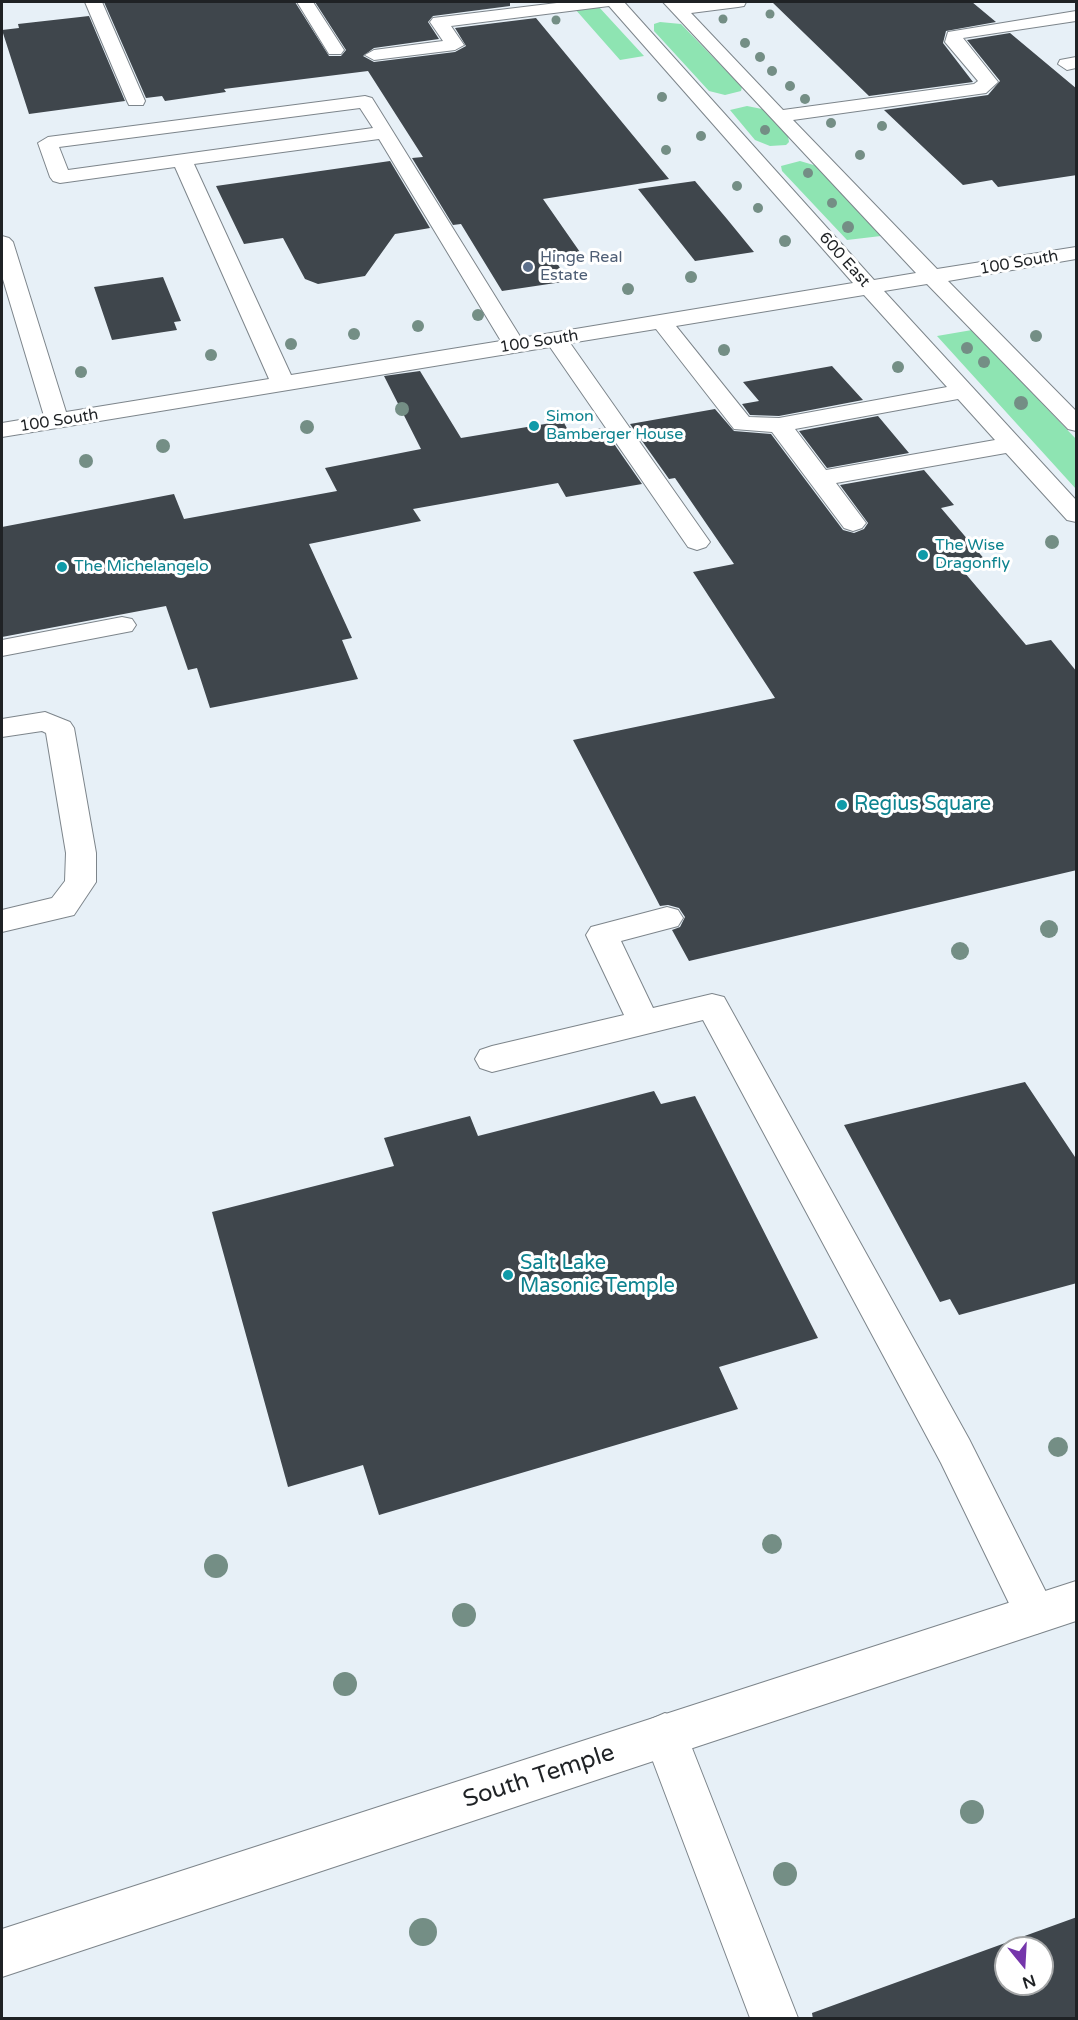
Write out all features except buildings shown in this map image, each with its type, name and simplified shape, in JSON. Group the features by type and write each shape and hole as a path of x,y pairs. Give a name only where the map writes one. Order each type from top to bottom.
{"street":[{"path":"93,2 136,101"},
{"path":"305,2 335,50"},
{"path":"374,55 455,45 439,22 604,2"},
{"name":"600 East","path":"615,2 1077,515"},
{"path":"632,21 669,12 738,2"},
{"path":"669,12 762,98 1077,424"},
{"path":"779,117 979,89 989,82 954,42 954,36 1077,16"},
{"path":"708,106 762,98"},
{"path":"385,132 60,177 48,143 365,102 385,132 515,346"},
{"path":"756,159 812,152"},
{"path":"182,160 284,384"},
{"path":"2,242 57,421"},
{"name":"100 South","path":"2,430 1077,253"},
{"path":"662,321 742,424 779,425 964,392"},
{"path":"556,339 697,542"},
{"path":"779,425 852,523"},
{"path":"819,479 1012,444"},
{"path":"2,648 122,625"},
{"path":"2,728 45,721 60,728 81,853 80,882 63,907 2,921"},
{"path":"644,1023 602,935 666,918"},
{"path":"492,1059 712,1006 955,1451 1036,1614"},
{"name":"South Temple","path":"2,1953 1077,1601"},
{"path":"665,1735 774,2019"}],"green space":[{"path":"598,6 644,56 620,60 575,9"},
{"path":"660,22 681,24 742,87 741,91 725,95 709,91 654,31 654,24"},
{"path":"747,106 762,109 788,136 789,142 786,145 770,146 755,140 730,110"},
{"path":"800,161 817,166 881,236 847,240 782,171 781,166"},
{"path":"972,330 1076,439 1076,489 937,336"}],"place":[{"name":"Hinge Real Estate","path":"528,267"},
{"name":"Simon Bamberger House","path":"534,426"},
{"name":"The Wise Dragonfly","path":"923,555"},
{"name":"The Michelangelo","path":"62,567"},
{"name":"Regius Square","path":"842,805"},
{"name":"Salt Lake Masonic Temple","path":"508,1275"}]}
